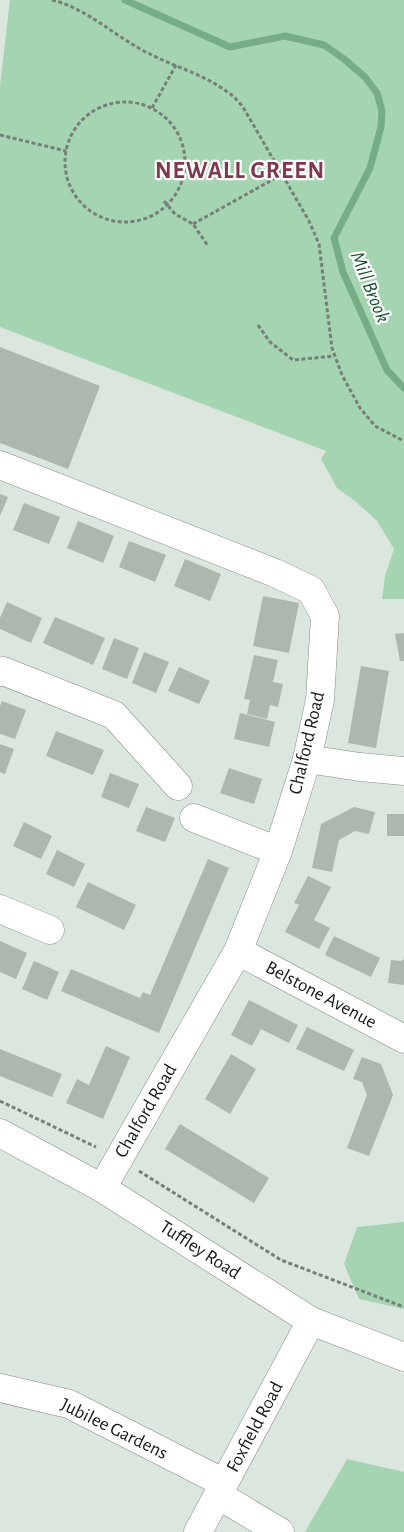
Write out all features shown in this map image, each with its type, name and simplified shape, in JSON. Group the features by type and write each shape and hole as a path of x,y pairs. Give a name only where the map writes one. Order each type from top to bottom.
{"street":[{"name":"Chalford Road","path":"0,464 274,573 311,590 324,616 324,649 320,700 307,759 278,851 238,951 102,1188"},
{"path":"0,672 3,671 114,715 178,786"},
{"path":"307,759 404,771"},
{"path":"194,818 278,851"},
{"path":"0,909 50,930"},
{"name":"Belstone Avenue","path":"238,951 404,1040"},
{"name":"Tuffley Road","path":"0,1134 102,1188 311,1321 404,1357"},
{"name":"Foxfield Road","path":"198,1532 311,1321"},
{"name":"Jubilee Gardens","path":"0,1388 69,1404 221,1489 280,1532"}],"path":[{"path":"52,0 64,3 92,17 149,54 202,76 228,91 244,107 319,244 334,356 342,376 360,408 374,426 404,441"},
{"path":"152,108 176,65"},
{"path":"129,101 152,108 173,125 180,136 186,161 180,186 174,198 167,205 143,220 114,221 101,217 84,205 71,189 66,175 66,151 79,122 90,113 102,106 129,101"},
{"path":"0,135 66,151"},
{"path":"193,224 282,175"},
{"path":"164,202 175,214 193,224 208,246"},
{"path":"258,324 270,342 293,360 334,356"},
{"path":"0,1101 119,1158 281,1260 404,1307"}],"green space":[{"path":"10,0 404,0 404,599 382,599 385,576 394,549 377,521 337,488 321,459 326,451 0,327 0,86"},
{"path":"404,1222 404,1309 359,1299 344,1264 357,1227"},
{"path":"347,1459 404,1472 404,1532 305,1532"}],"building":[{"path":"0,347 100,386 68,469 0,443"},
{"path":"0,494 8,497 0,516"},
{"path":"24,503 60,517 49,544 13,530"},
{"path":"78,521 114,536 103,563 67,548"},
{"path":"129,541 166,555 155,582 119,567"},
{"path":"185,559 221,574 210,601 174,586"},
{"path":"263,596 299,603 289,653 253,646"},
{"path":"7,602 42,618 31,643 0,629 0,618"},
{"path":"55,617 105,638 93,665 43,643"},
{"path":"404,633 404,661 400,661 395,634"},
{"path":"114,638 139,648 127,679 102,669"},
{"path":"144,652 169,662 156,693 132,683"},
{"path":"254,655 278,660 273,682 283,684 278,707 270,705 267,719 247,714 250,700 244,699"},
{"path":"361,666 389,671 376,748 348,743"},
{"path":"179,667 210,681 199,704 168,691"},
{"path":"2,701 26,710 15,739 0,734 0,706"},
{"path":"240,713 275,722 269,747 234,739"},
{"path":"56,731 104,750 93,775 46,756"},
{"path":"0,744 14,749 5,774 0,772"},
{"path":"229,768 262,779 254,804 220,793"},
{"path":"110,773 139,784 129,808 101,797"},
{"path":"146,807 175,818 165,842 136,831"},
{"path":"354,807 375,812 369,834 355,831 339,840 332,872 312,868 321,824"},
{"path":"387,814 404,814 404,836 387,836"},
{"path":"24,822 52,836 41,859 13,846"},
{"path":"57,850 85,864 74,887 46,874"},
{"path":"208,859 229,868 159,1033 61,991 71,969 140,998 143,992 150,995"},
{"path":"308,876 331,887 314,920 330,928 319,949 285,932 299,905 294,903"},
{"path":"88,882 136,905 124,930 76,907"},
{"path":"334,936 380,958 371,977 325,955"},
{"path":"0,941 27,953 16,979 0,972"},
{"path":"404,959 404,985 388,983 391,960 401,961"},
{"path":"34,961 59,972 47,1000 22,989"},
{"path":"249,1000 298,1025 289,1043 261,1029 252,1046 231,1035"},
{"path":"307,1027 354,1050 344,1071 296,1049"},
{"path":"106,1046 130,1057 103,1119 66,1103 77,1079 89,1085"},
{"path":"0,1049 62,1074 52,1097 0,1076"},
{"path":"231,1054 256,1069 230,1114 205,1099"},
{"path":"362,1057 381,1064 393,1095 369,1156 347,1148 367,1095 362,1082 353,1079"},
{"path":"180,1124 269,1178 254,1203 165,1149"}],"waterway":[{"name":"Mill Brook","path":"125,0 230,47 285,36 324,45 365,77 377,93 382,111 381,127 370,168 334,238 343,272 387,370 404,388"}],"district":[{"name":"NEWALL GREEN","path":"240,171"}]}
